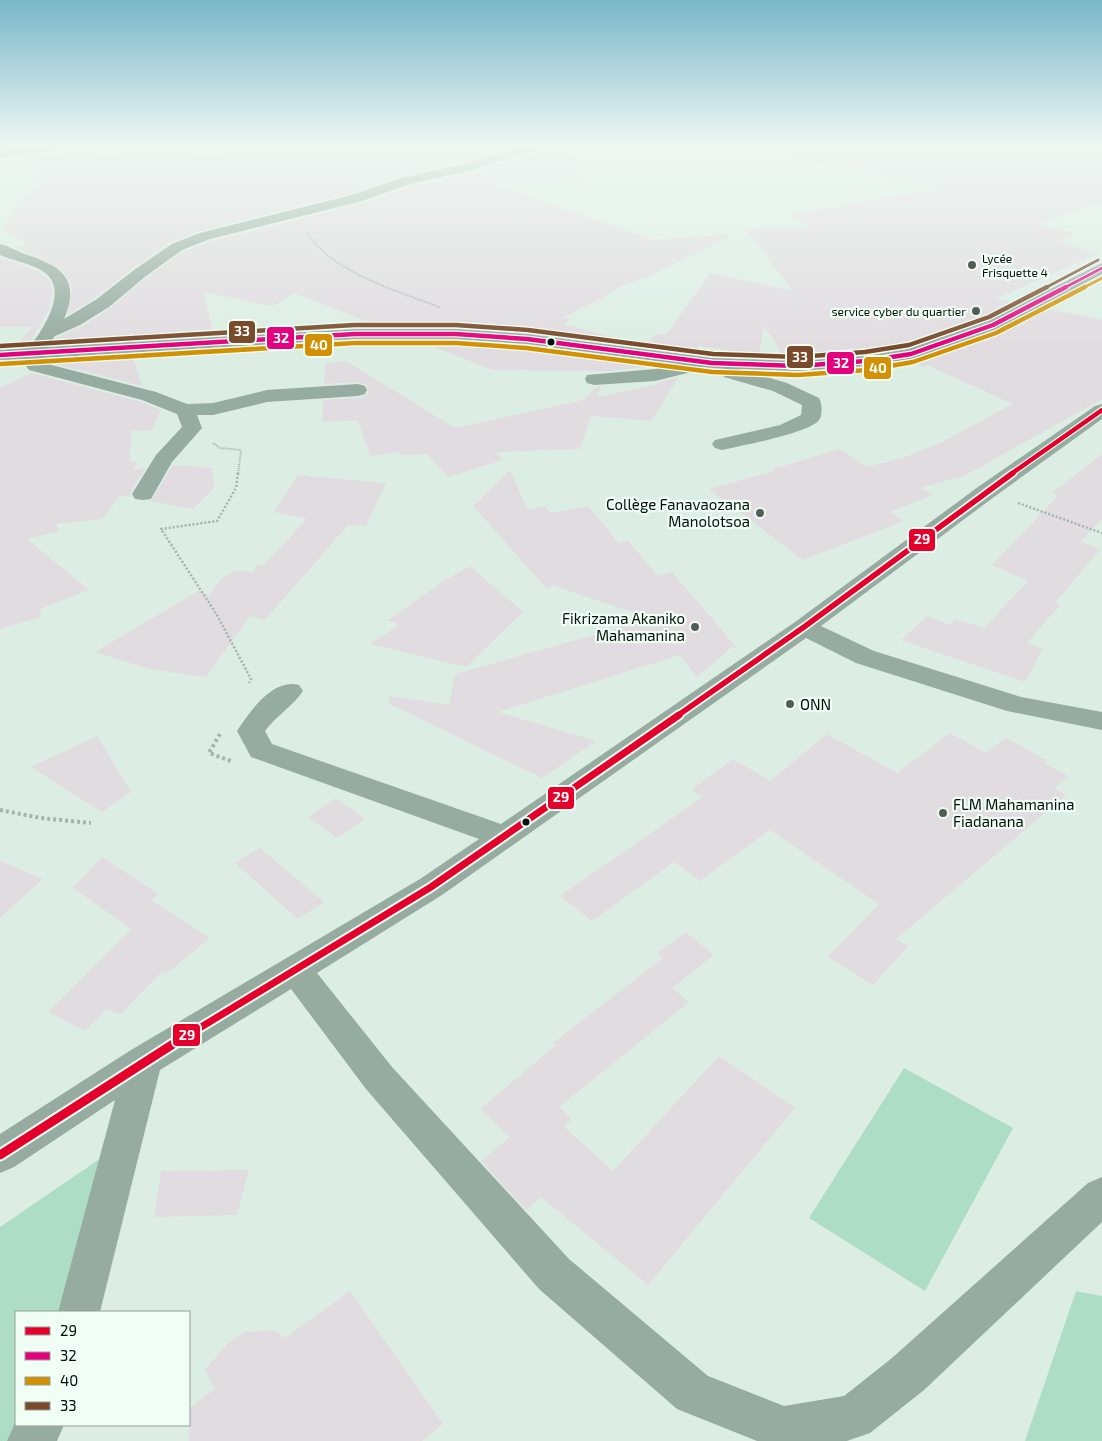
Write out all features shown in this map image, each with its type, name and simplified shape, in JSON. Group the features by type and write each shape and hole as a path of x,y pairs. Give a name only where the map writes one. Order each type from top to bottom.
{"street":[{"path":"49,332 74,321 104,303 140,273 177,247 205,236 308,211"},
{"path":"0,249 51,269 60,280 64,295 49,332 34,353 36,366 149,396 189,419"},
{"path":"0,355 355,334 456,334 527,339 712,362 798,366 866,361 911,354 993,325 1102,268"},
{"path":"594,379 655,375 712,362"},
{"path":"712,362 720,370 780,388 812,402 811,418 786,429 722,444"},
{"path":"143,494 189,419 213,409 267,396 358,390"},
{"path":"0,1155 144,1061 431,886 505,837 804,627 986,492 1102,410"},
{"path":"804,627 864,656 1017,705 1102,721"},
{"path":"290,691 264,714 251,731 261,750 505,837"},
{"path":"295,969 379,1078 554,1274 693,1393 784,1429 854,1417 908,1374 1102,1196"},
{"path":"79,1311 144,1061"},
{"path":"30,1441 40,1426"}],"path":[{"path":"294,215 302,221 311,242 342,266 441,308"},
{"path":"189,419 220,448 241,450 236,488 217,521 161,529 217,615 238,652 251,679 246,688"},
{"path":"986,492 1102,533"},
{"path":"223,728 208,753 236,762"},
{"path":"0,810 41,818 91,823"}],"green space":[{"path":"904,1068 1013,1128 925,1291 809,1218"},
{"path":"101,1158 58,1311 15,1311 15,1426 20,1426 9,1441 0,1441 0,1227"},
{"path":"1076,1291 1102,1296 1102,1441 1025,1441"}],"building":[{"path":"13,211 278,211 199,231 171,242 133,268 96,297 67,315 72,292 70,282 65,274 47,261 14,247 27,244 3,231"},
{"path":"329,211 570,211 653,240 731,234 731,236 645,278 621,286 562,318 570,319 564,324 645,346 656,334 666,335 710,273 793,291 746,230 812,227 790,215 811,211 1074,211 1038,223 1077,234 1059,242 1099,253 995,299 1018,303 986,319 908,347 827,355 828,357 786,359 764,326 759,355 699,346 694,354 527,332 456,327 382,327 294,293 273,306 204,292 212,329 126,336 128,340 51,345 56,338 81,327 110,308 147,277 183,252 211,241"},
{"path":"0,257 38,271 50,281 53,290 49,310 29,344 17,344 32,327 0,327"},
{"path":"1042,308 1102,320 1102,399 966,475 921,488 933,495 890,512 904,521 803,560 709,489 774,471 773,469 840,449 867,467 905,457 940,443 1013,404 927,365 922,367 912,361 1000,331"},
{"path":"418,341 456,341 527,346 668,364 610,371 493,370"},
{"path":"132,354 142,386 52,363 61,359"},
{"path":"346,361 455,428 583,400 597,387 601,386 597,397 659,384 659,382 679,377 651,421 591,416 580,449 495,452 503,460 448,477 427,454 401,455 401,452 370,456 358,420 322,422 323,400 359,398 366,396 369,391 367,385 359,382 324,384 325,363"},
{"path":"32,373 141,402 161,410 152,430 131,431 130,461 137,462 133,470 146,468 130,493 132,497 120,495 102,519 56,524 59,531 27,539 89,590 40,609 41,617 0,629 0,388"},
{"path":"1102,454 1102,519 1080,542 1100,549 1055,603 1060,605 1027,643 1043,649 1025,682 901,640 927,616 950,625 955,619 984,628 1028,581 992,565 1058,496 1052,493"},
{"path":"173,465 212,468 214,488 193,509 151,501"},
{"path":"510,470 528,510 545,506 551,513 588,506 619,543 628,541 658,576 672,572 738,649 732,647 697,677 680,655 498,712 596,741 542,778 388,703 390,696 449,705 455,674 652,619 552,585 547,589 473,506"},
{"path":"298,475 386,483 366,526 348,525 265,620 250,616 206,677 149,669 95,652 200,590 209,596 222,578 236,570 254,572 256,565 263,566 307,519 274,512"},
{"path":"470,566 523,612 466,667 370,644 399,625 388,620 445,580"},
{"path":"950,733 986,753 1006,738 1048,761 1044,763 1068,776 1054,788 1066,795 896,939 908,946 873,985 828,957 879,904 770,830 700,881 674,862 592,921 560,896 703,797 691,790 733,759 770,781 827,734 897,773"},
{"path":"97,736 131,792 102,812 31,767"},
{"path":"336,798 365,819 337,838 308,817"},
{"path":"260,848 324,902 298,919 235,863"},
{"path":"102,857 158,894 151,900 210,938 166,974 162,971 120,1015 106,1009 85,1031 48,1012 132,929 73,888"},
{"path":"0,861 43,879 0,918"},
{"path":"686,932 714,955 672,988 689,1002 559,1107 572,1119 564,1127 613,1171 719,1056 795,1108 648,1285 541,1197 526,1210 481,1161 510,1137 480,1109 556,1045 553,1043 663,958 657,953"},
{"path":"249,1170 237,1215 154,1217 161,1171"},
{"path":"350,1291 443,1424 422,1441 189,1441 190,1407 215,1389 205,1370 226,1345 245,1332 274,1330 285,1338"}],"transit line":[{"name":"33","path":"0,346 354,325 456,325 528,330 713,354 798,357 865,352 909,345 989,317 1098,260"},
{"name":"32","path":"0,355 355,334 456,334 527,339 712,363 798,366 866,361 911,354 993,325 1102,268"},
{"name":"40","path":"1,364 355,343 456,343 526,348 712,372 798,375 867,370 913,362 996,333 1102,278"},
{"name":"29","path":"0,1155 144,1061 431,887 505,837 804,627 986,492 1102,410"}],"place":[{"name":"Lycée Frisquette 4","path":"972,265"},
{"name":"service cyber du quartier","path":"976,311"},
{"name":"Collège Fanavaozana Manolotsoa","path":"760,513"},
{"name":"Fikrizama Akaniko Mahamanina","path":"695,627"},
{"name":"ONN","path":"790,704"},
{"name":"FLM Mahamanina Fiadanana","path":"943,813"}]}
